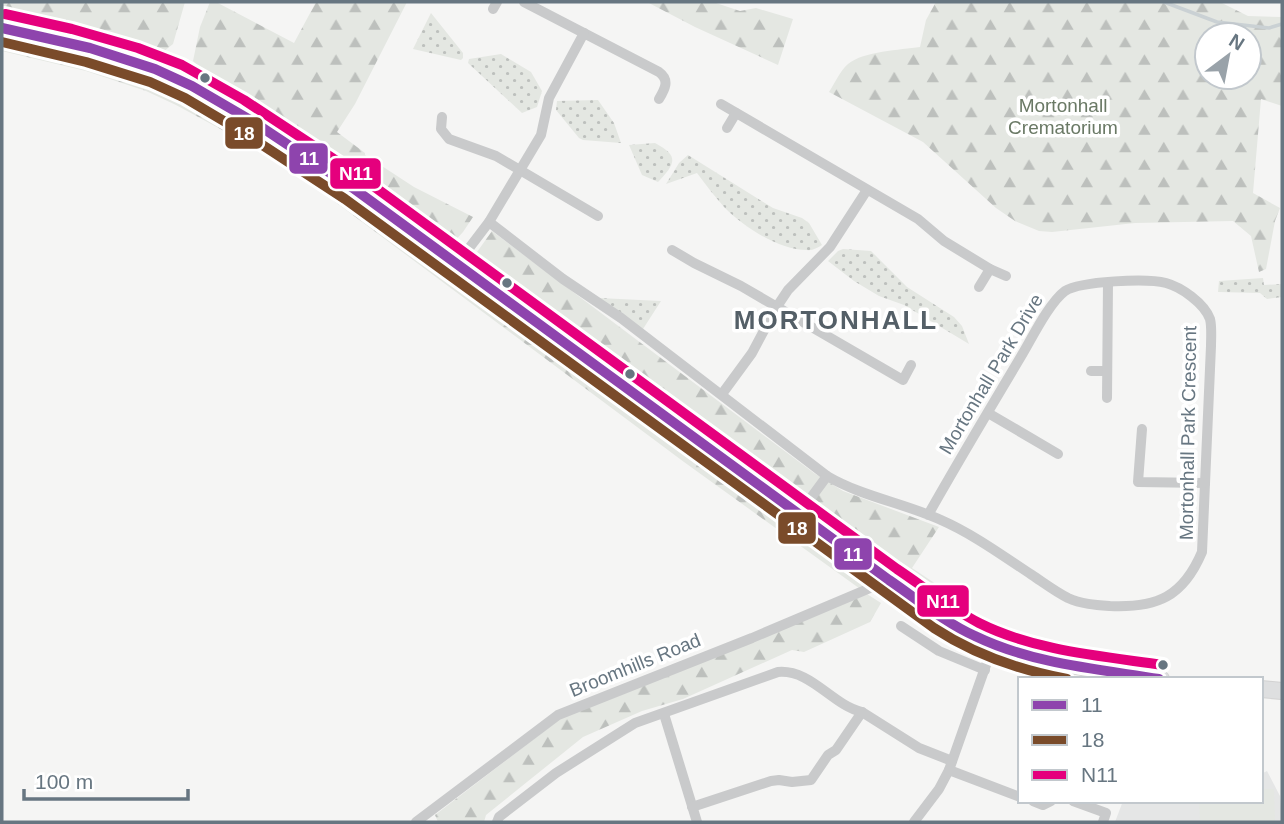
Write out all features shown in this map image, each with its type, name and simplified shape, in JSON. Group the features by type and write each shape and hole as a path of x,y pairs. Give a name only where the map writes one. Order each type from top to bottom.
{"main road":[{"path":"2,27 68,42 131,61 199,89 261,127 353,188 955,626 1014,652 1149,677"},
{"path":"1263,690 1282,691"}],"street":[{"path":"524,2 659,72 666,82 665,90 659,99"},
{"path":"457,264 489,222 541,135 549,98 584,33"},
{"path":"721,104 918,219 944,241 1006,276"},
{"path":"727,128 736,113"},
{"path":"442,117 441,129 449,139 486,151 598,216"},
{"path":"722,394 752,353 776,308 793,284 830,247 867,190"},
{"name":"Mortonhall Park Crescent","path":"489,222 722,394 827,477 843,486 928,514 957,528 1070,599 1089,604 1140,606 1154,603 1171,594 1189,578 1204,542 1210,319 1188,293 1168,283 1149,280"},
{"path":"672,250 694,264 741,286 903,380 911,365"},
{"path":"979,287 990,269"},
{"name":"Mortonhall Park Drive","path":"928,514 1062,293 1070,289 1108,283 1149,280"},
{"path":"1107,398 1108,283"},
{"path":"1091,372 1107,371"},
{"path":"988,412 1058,454"},
{"path":"1142,429 1138,482 1205,483"},
{"path":"799,514 827,477"},
{"name":"Broomhills Road","path":"416,822 558,715 889,580"},
{"path":"901,626 939,651 985,670"},
{"path":"914,822 939,789 951,765 993,645"},
{"path":"497,822 499,817 566,767 635,723 786,672 806,679 919,748 1018,796"},
{"path":"683,822 771,781 811,780 862,712"},
{"path":"664,714 695,816"},
{"path":"1078,803 1106,813 1103,822"}],"shaded area":[{"path":"1267,771 1280,796 1282,822 1115,822 1122,803 1263,803 1263,773"}],"green space":[{"path":"2,2 185,2 173,44 163,52 155,53 65,28 2,15"},
{"path":"210,2 216,2 294,43 316,2 407,2 355,104 337,132 365,155 414,187 473,217 452,244 306,140 214,82 193,61 200,27"},
{"path":"647,2 713,2 740,11 756,8 793,19 778,65"},
{"name":"Mortonhall Crematorium","path":"936,2 1220,2 1248,16 1282,17 1282,106 1261,99 1253,193 1280,208 1266,269 1259,272 1251,236 1233,221 1135,223 1039,231 1015,221 996,208 923,142 829,92 842,70 863,56 920,47 926,20"},
{"path":"431,13 463,53 461,60 413,49"},
{"path":"2,28 131,61 261,127 889,580 863,591 684,462 283,163 146,91 86,71 2,51"},
{"path":"501,54 531,72 542,91 537,107 522,113 468,63 469,59"},
{"path":"598,100 614,123 621,143 579,138 556,110 557,101"},
{"path":"655,143 668,152 672,161 658,182 642,175 629,145"},
{"path":"688,155 773,208 802,218 809,223 822,245 811,250 796,249 763,236 725,208 697,173 666,184 679,163"},
{"path":"492,231 814,473 843,491 939,527 912,568 951,594 949,608 472,259"},
{"path":"843,249 871,251 907,287 954,317 962,326 969,344 904,305 879,296 828,261"},
{"path":"1263,278 1264,285 1282,284 1282,297 1267,299 1260,293 1218,292 1219,281"},
{"path":"599,298 661,301 643,329"},
{"path":"867,594 881,603 870,622 804,652 792,650 683,699 642,711 583,737 486,815 484,822 438,822 435,815 560,719"},
{"path":"1263,789 1274,789 1275,822 1200,822 1199,803 1263,803"}],"waterway":[{"path":"1164,2 1217,22 1269,28 1282,24"}],"transit line":[{"name":"N11","path":"5,14 138,48 182,65 244,100 361,177 897,569 968,617 1000,632 1045,646 1163,665"},
{"name":"11","path":"2,28 90,48 155,69 192,86 252,121 353,188 889,580 964,630 997,645 1042,659 1146,677"},
{"name":"18","path":"2,42 86,62 150,82 185,98 244,133 345,199 934,628 965,646 998,660 1058,677"}],"district":[{"name":"MORTONHALL","path":"836,320"}]}
